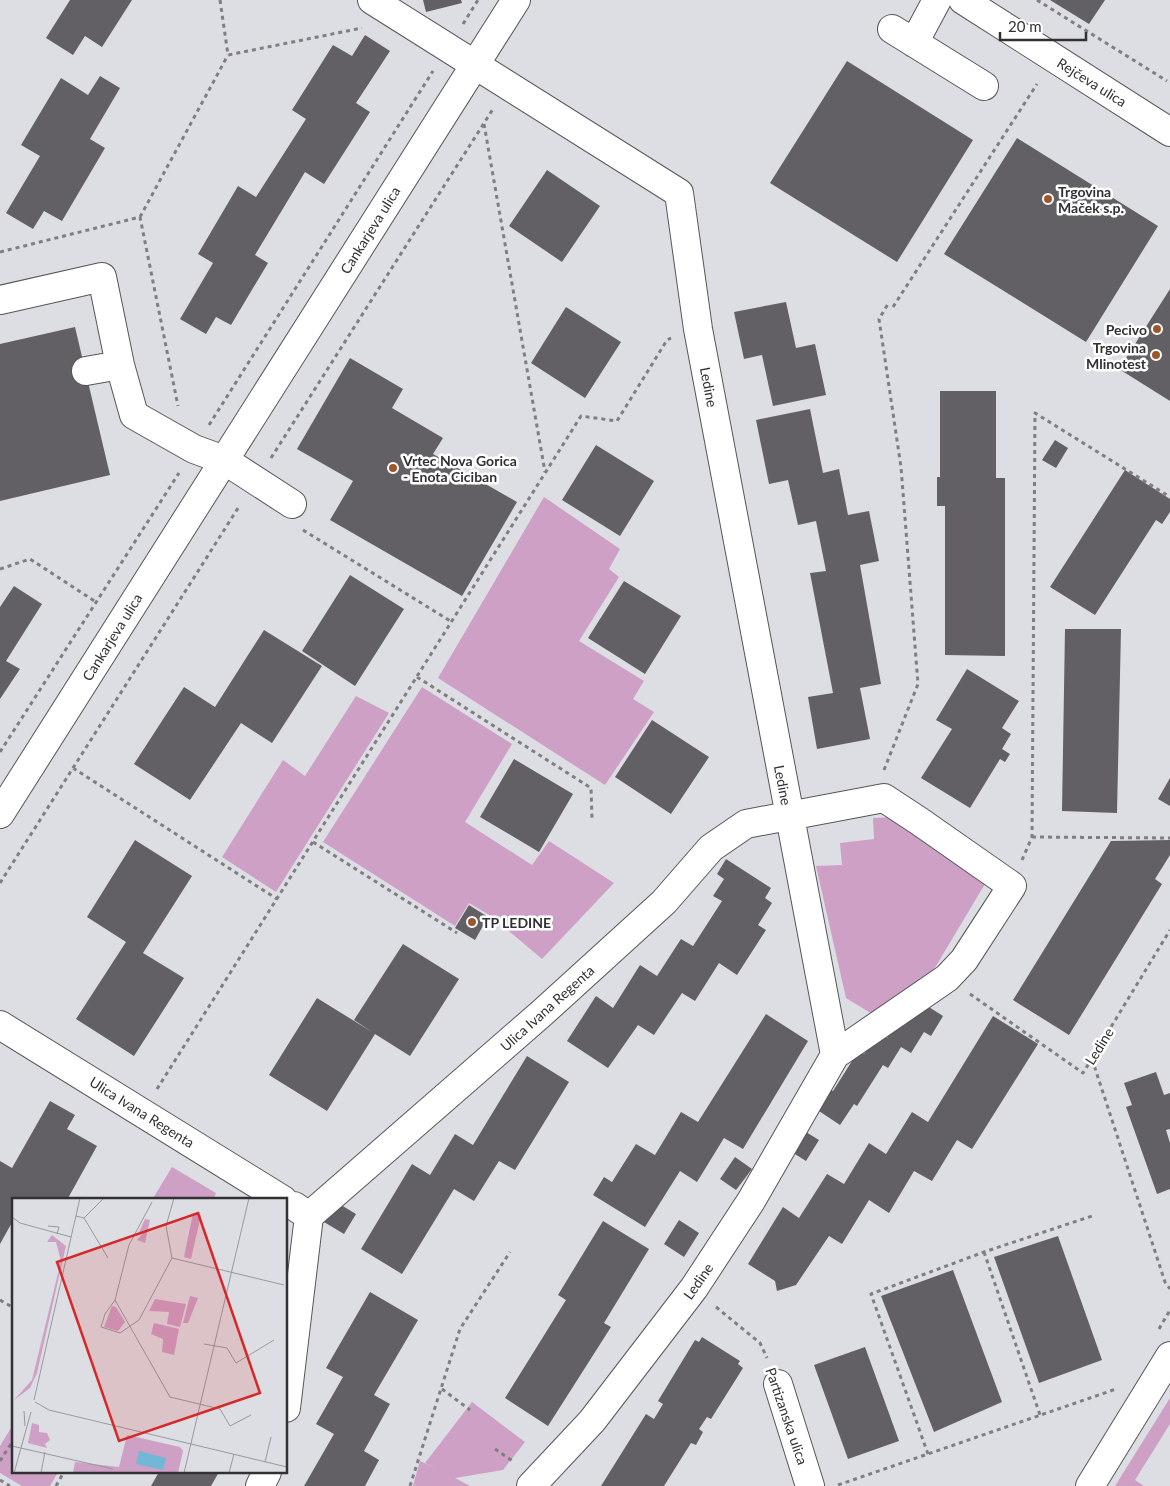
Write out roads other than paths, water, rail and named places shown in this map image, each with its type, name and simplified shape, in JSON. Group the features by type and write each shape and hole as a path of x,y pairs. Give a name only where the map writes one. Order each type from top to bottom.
{"street":[{"name":"Ledine","path":"372,0 679,193 698,329 835,1054"},
{"name":"Cankarjeva ulica","path":"0,814 516,0"},
{"path":"937,0 903,36 984,86"},
{"name":"Rejčeva ulica","path":"963,0 1170,132"},
{"path":"0,300 102,277 120,365 134,415 194,449 224,460 296,516"},
{"path":"86,371 120,365"},
{"name":"Ledine","path":"531,1486 592,1421 694,1288 751,1200 835,1054 948,978 964,960 1012,886 884,798 789,816"},
{"name":"Ulica Ivana Regenta","path":"288,1203 309,1216 571,987 664,902 711,848 746,824 789,816"},
{"name":"Ulica Ivana Regenta","path":"0,1025 280,1198"},
{"path":"288,1391 309,1216"},
{"path":"1090,1486 1170,1356"},
{"name":"Partizanska ulica","path":"778,1384 810,1486"},
{"path":"260,1486 266,1474"}],"place":[{"name":"Trgovina Maček s.p.","path":"1048,199"},
{"name":"Pecivo","path":"1157,329"},
{"name":"Trgovina Mlinotest","path":"1156,355"},
{"name":"Vrtec Nova Gorica - Enota Ciciban","path":"393,468"},
{"name":"TP LEDINE","path":"472,922"}]}
